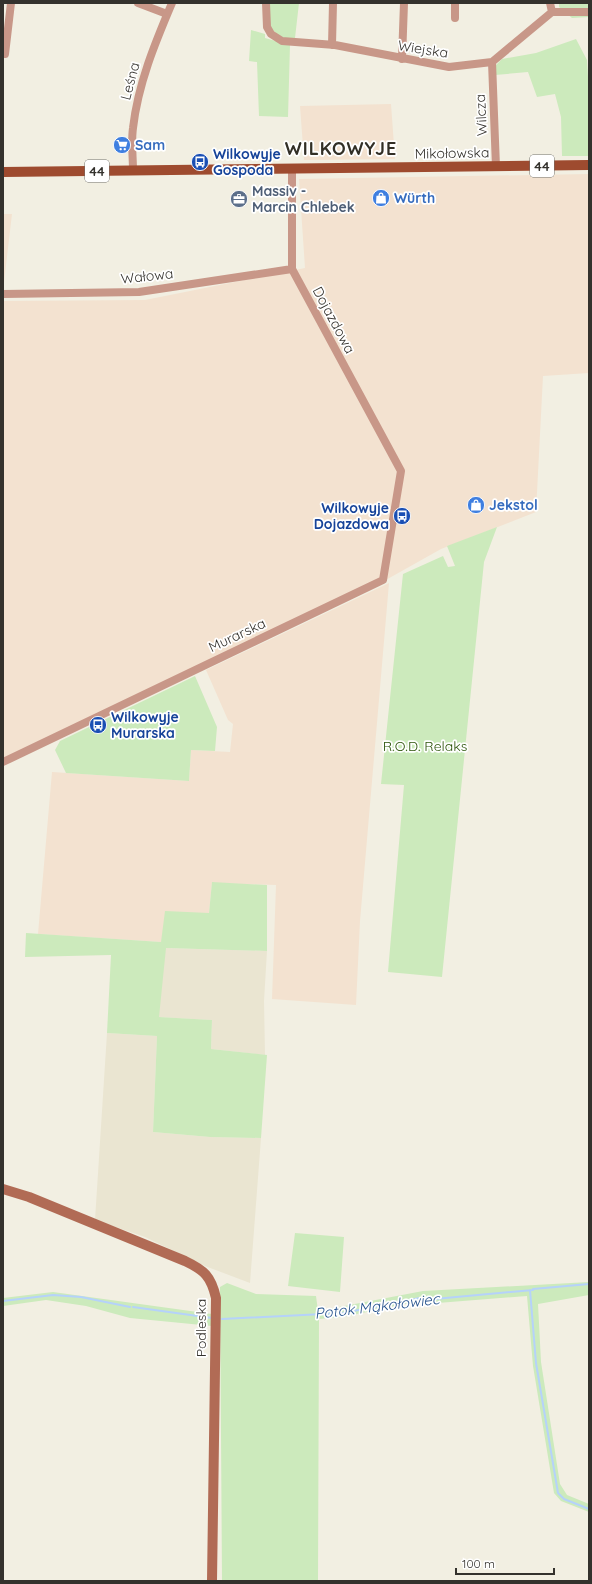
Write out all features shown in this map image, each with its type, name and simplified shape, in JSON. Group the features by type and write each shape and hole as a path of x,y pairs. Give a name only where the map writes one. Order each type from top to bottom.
{"main road":[{"name":"Mikołowska","path":"3,172 589,165"}],"street":[{"path":"5,54 11,3"},
{"path":"138,3 167,14"},
{"name":"Leśna","path":"133,170 133,129 136,111 155,42 172,3"},
{"name":"Wiejska","path":"266,3 267,27 271,34 282,41 332,44 402,59 449,67 492,62"},
{"path":"332,44 333,3"},
{"path":"402,59 404,3"},
{"path":"455,3 455,18"},
{"path":"550,3 552,12"},
{"path":"492,62 552,12 589,12"},
{"name":"Wilcza","path":"492,62 496,167"},
{"name":"Dojazdowa","path":"292,169 292,269 401,472"},
{"name":"Wałowa","path":"3,294 139,292 292,269"},
{"name":"Murarska","path":"3,762 383,580 401,472"},
{"name":"Podleska","path":"3,1189 29,1197 185,1261 199,1268 209,1277 216,1298 212,1581"}],"shaded area":[{"path":"391,104 395,159 304,160 300,106"},
{"path":"589,174 589,373 543,376 536,512 441,549 384,581 3,759 3,301 145,300 305,268 299,179"},
{"path":"3,214 12,214 3,291"},
{"path":"389,583 360,921 356,1005 272,999 276,885 212,883 209,913 161,942 38,934 52,772 189,781 191,750 230,752 233,724 228,720 206,670"},
{"path":"165,948 267,951 264,1001 265,1055 211,1049 212,1020 158,1017"},
{"path":"107,1033 157,1036 153,1132 210,1137 261,1138 250,1283 205,1266 145,1237 95,1220"}],"green space":[{"path":"268,3 299,3 295,38 282,38 269,27"},
{"path":"559,3 589,3 589,17 572,18 559,7"},
{"path":"251,30 265,34 265,38 290,45 288,117 259,116 257,62 249,61"},
{"path":"576,39 587,60 589,94 589,156 562,156 561,117 555,94 537,97 528,72 495,75 496,65 502,59 536,53"},
{"name":"R.O.D. Relaks","path":"497,527 484,562 442,977 388,972 404,785 381,784 403,574 443,556 448,567 455,566 447,546"},
{"path":"195,676 217,727 215,751 191,750 189,781 66,773 55,750 60,741"},
{"path":"212,882 267,885 267,951 166,948 159,1017 212,1020 211,1049 267,1055 261,1138 210,1137 153,1132 157,1036 107,1033 111,955 25,957 26,933 161,942 165,911 209,913"},
{"path":"295,1233 344,1237 340,1292 288,1286"},
{"path":"589,1282 589,1295 538,1304 541,1362 560,1484 567,1495 589,1504 589,1512 561,1501 554,1493 533,1366 527,1296 425,1304 419,1301 343,1317 319,1319 318,1581 222,1581 220,1287 227,1283 256,1294 316,1296 318,1311 423,1291"},
{"path":"53,1292 212,1314 212,1326 130,1318 86,1306 46,1300 3,1306 3,1298"}],"waterway":[{"name":"Potok Mąkołowiec","path":"533,1289 589,1284"},
{"path":"530,1290 536,1363 558,1493 564,1499 589,1509"},
{"name":"Potok Mąkołowiec","path":"222,1319 343,1313 420,1298 424,1300 533,1290"},
{"name":"Potok Mąkołowiec","path":"3,1301 53,1295 81,1297 130,1307"},
{"name":"Potok Mąkołowiec","path":"133,1307 212,1318"}],"place":[{"name":"Sam","path":"122,145"},
{"name":"Wilkowyje Gospoda","path":"200,162"},
{"name":"Würth","path":"381,198"},
{"name":"Massiv - Marcin Chlebek","path":"239,199"},
{"name":"Jekstol","path":"476,505"},
{"name":"Wilkowyje Dojazdowa","path":"402,516"},
{"name":"Wilkowyje Murarska","path":"98,725"}],"district":[{"name":"WILKOWYJE","path":"341,148"}]}
